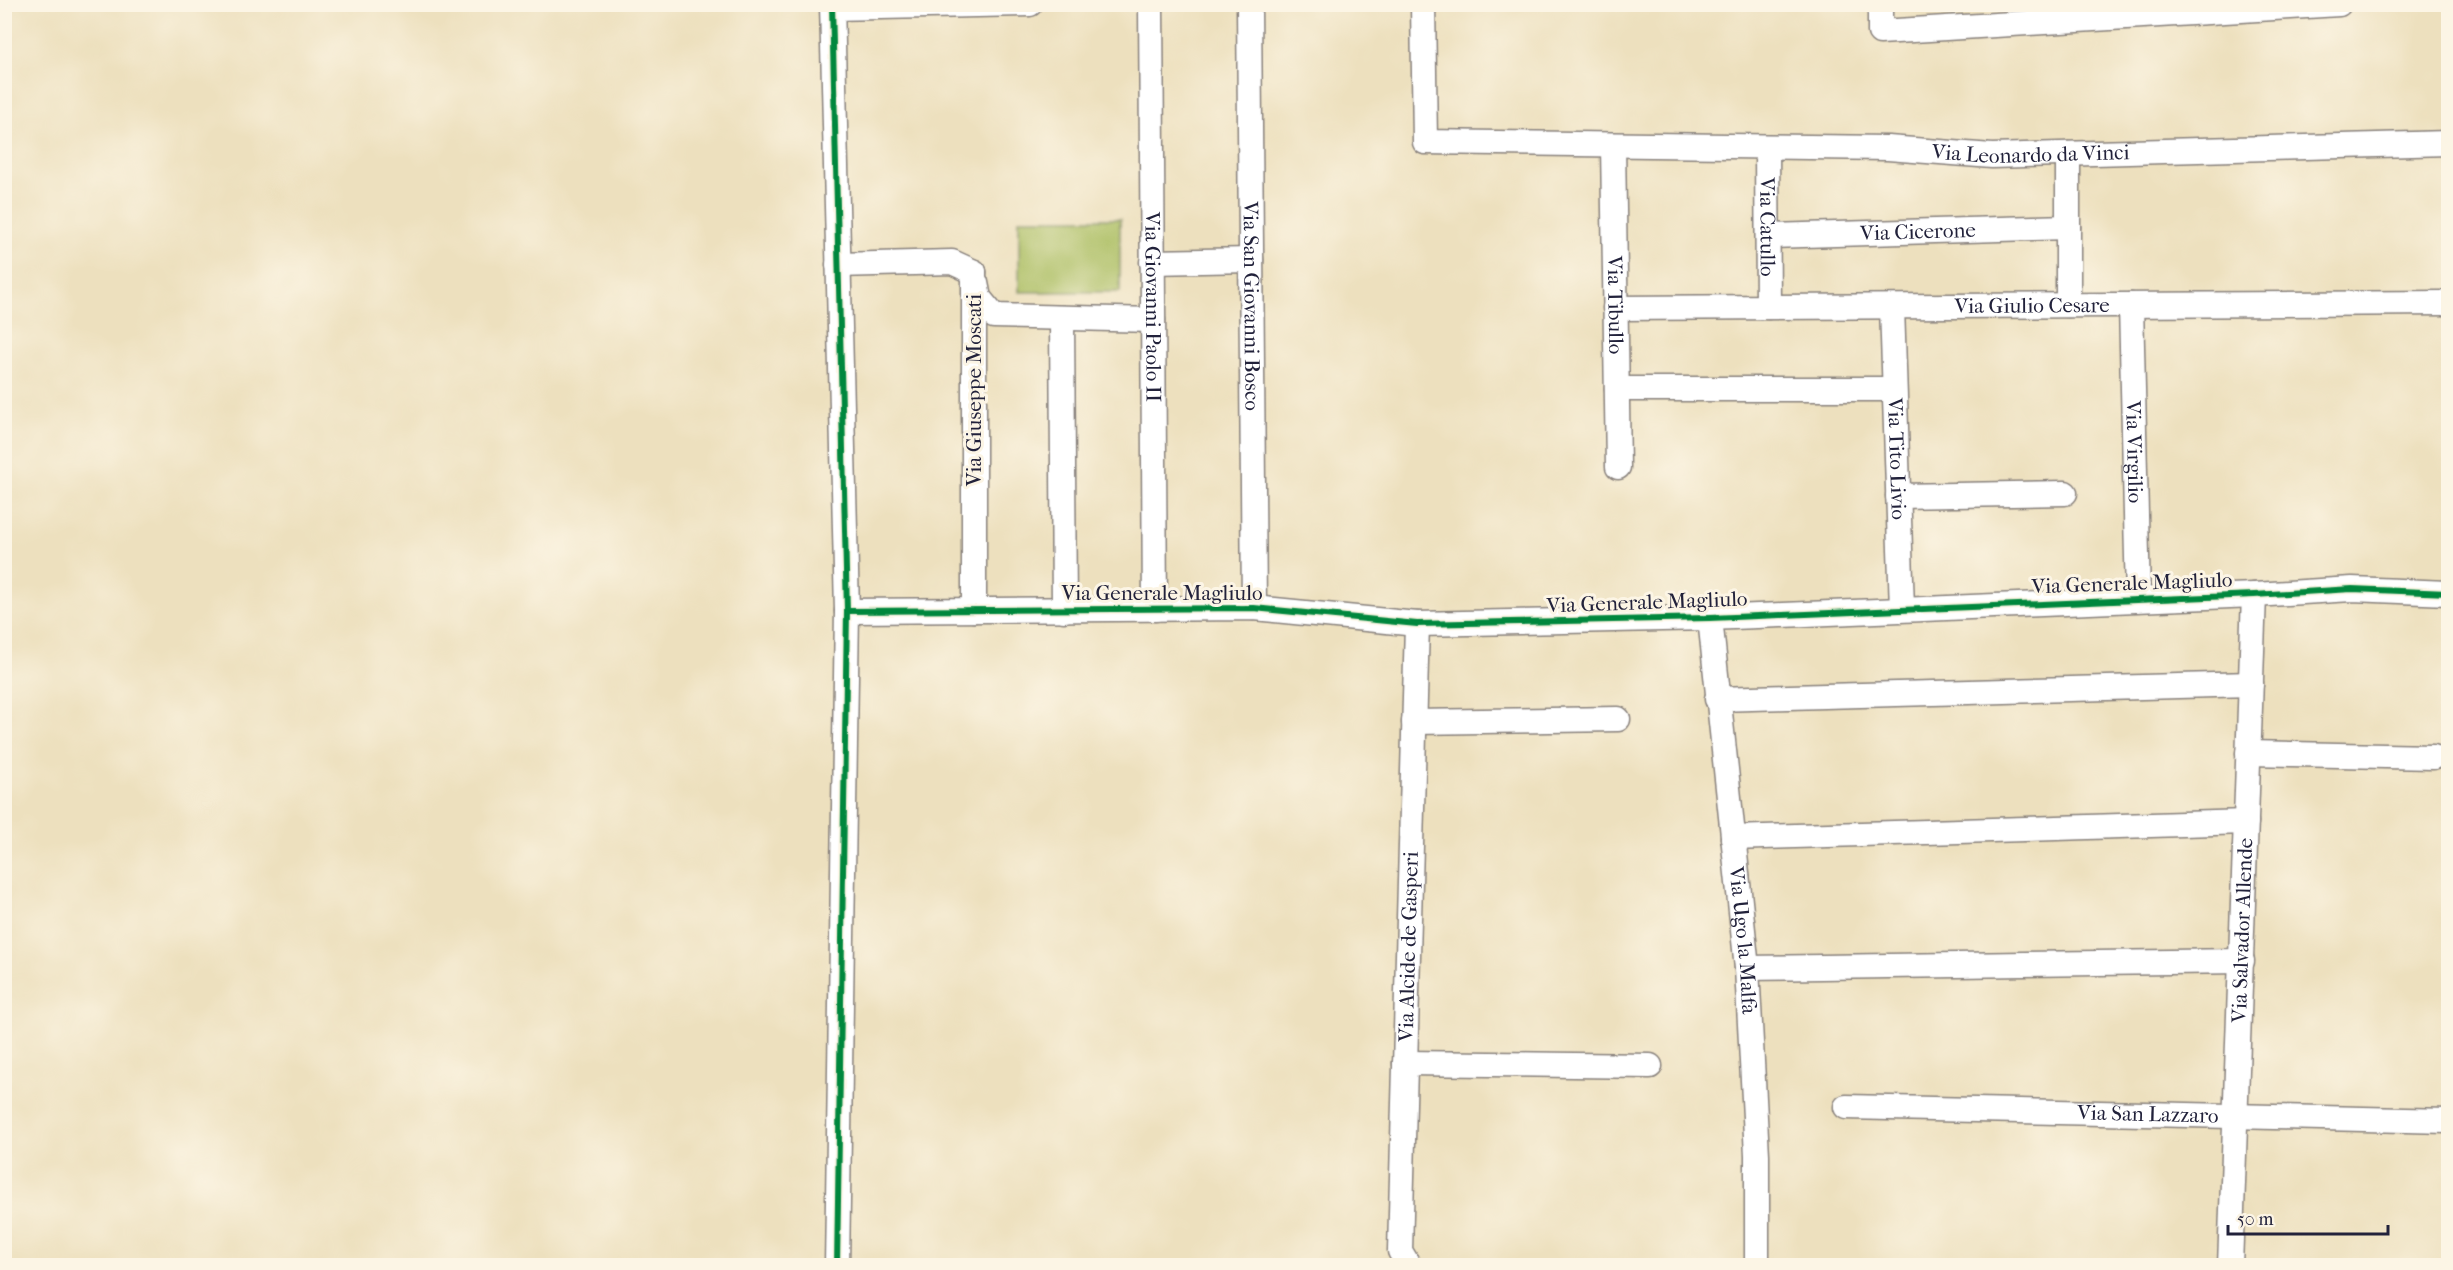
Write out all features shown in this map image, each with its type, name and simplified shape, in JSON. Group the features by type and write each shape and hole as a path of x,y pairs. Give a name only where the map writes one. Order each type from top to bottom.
{"street":[{"path":"837,1266 847,611 832,6 1030,4"},
{"name":"Via Giovanni Paolo II","path":"1151,4 1155,609"},
{"name":"Via San Giovanni Bosco","path":"1249,4 1254,608"},
{"name":"Via Leonardo da Vinci","path":"1423,4 1425,142 1888,148 1992,156 2448,142"},
{"path":"1880,4 1880,32 2339,4"},
{"name":"Via Tibullo","path":"1614,145 1618,467"},
{"name":"Via Catullo","path":"1767,147 1768,307"},
{"path":"2068,154 2068,305"},
{"name":"Via Cicerone","path":"1768,236 2068,227"},
{"path":"1152,262 1251,260"},
{"name":"Via Giuseppe Moscati","path":"838,265 952,261 974,272 974,610"},
{"path":"974,272 979,298 993,316 1152,320"},
{"name":"Via Giulio Cesare","path":"1615,308 2448,303"},
{"name":"Via Virgilio","path":"2131,305 2138,598"},
{"name":"Via Tito Livio","path":"1892,306 1902,609"},
{"path":"1062,318 1064,610"},
{"path":"1617,389 1894,389"},
{"path":"1898,496 2065,493"},
{"name":"Via Generale Magliulo","path":"847,611 1254,608 1418,624 1710,618 2352,589 2448,592"},
{"name":"Via Salvador Allende","path":"2230,1266 2254,595"},
{"name":"Via Ugo la Malfa","path":"1710,618 1746,968 1757,1155 1756,1266"},
{"name":"Via Alcide de Gasperi","path":"1409,1266 1400,1251 1418,624"},
{"path":"1717,699 2251,684"},
{"path":"1414,722 1618,719"},
{"path":"2248,753 2433,756"},
{"path":"1733,838 2246,822"},
{"path":"1746,968 2242,961"},
{"path":"1405,1063 1650,1066"},
{"name":"Via San Lazzaro","path":"1846,1107 2448,1121"}],"green space":[{"path":"1019,219 1120,219 1120,292 1019,292"}],"cycle path":[{"path":"832,4 847,611 837,1266"},
{"path":"847,611 1254,608 1417,624 1710,618 2352,589 2448,593"}]}
